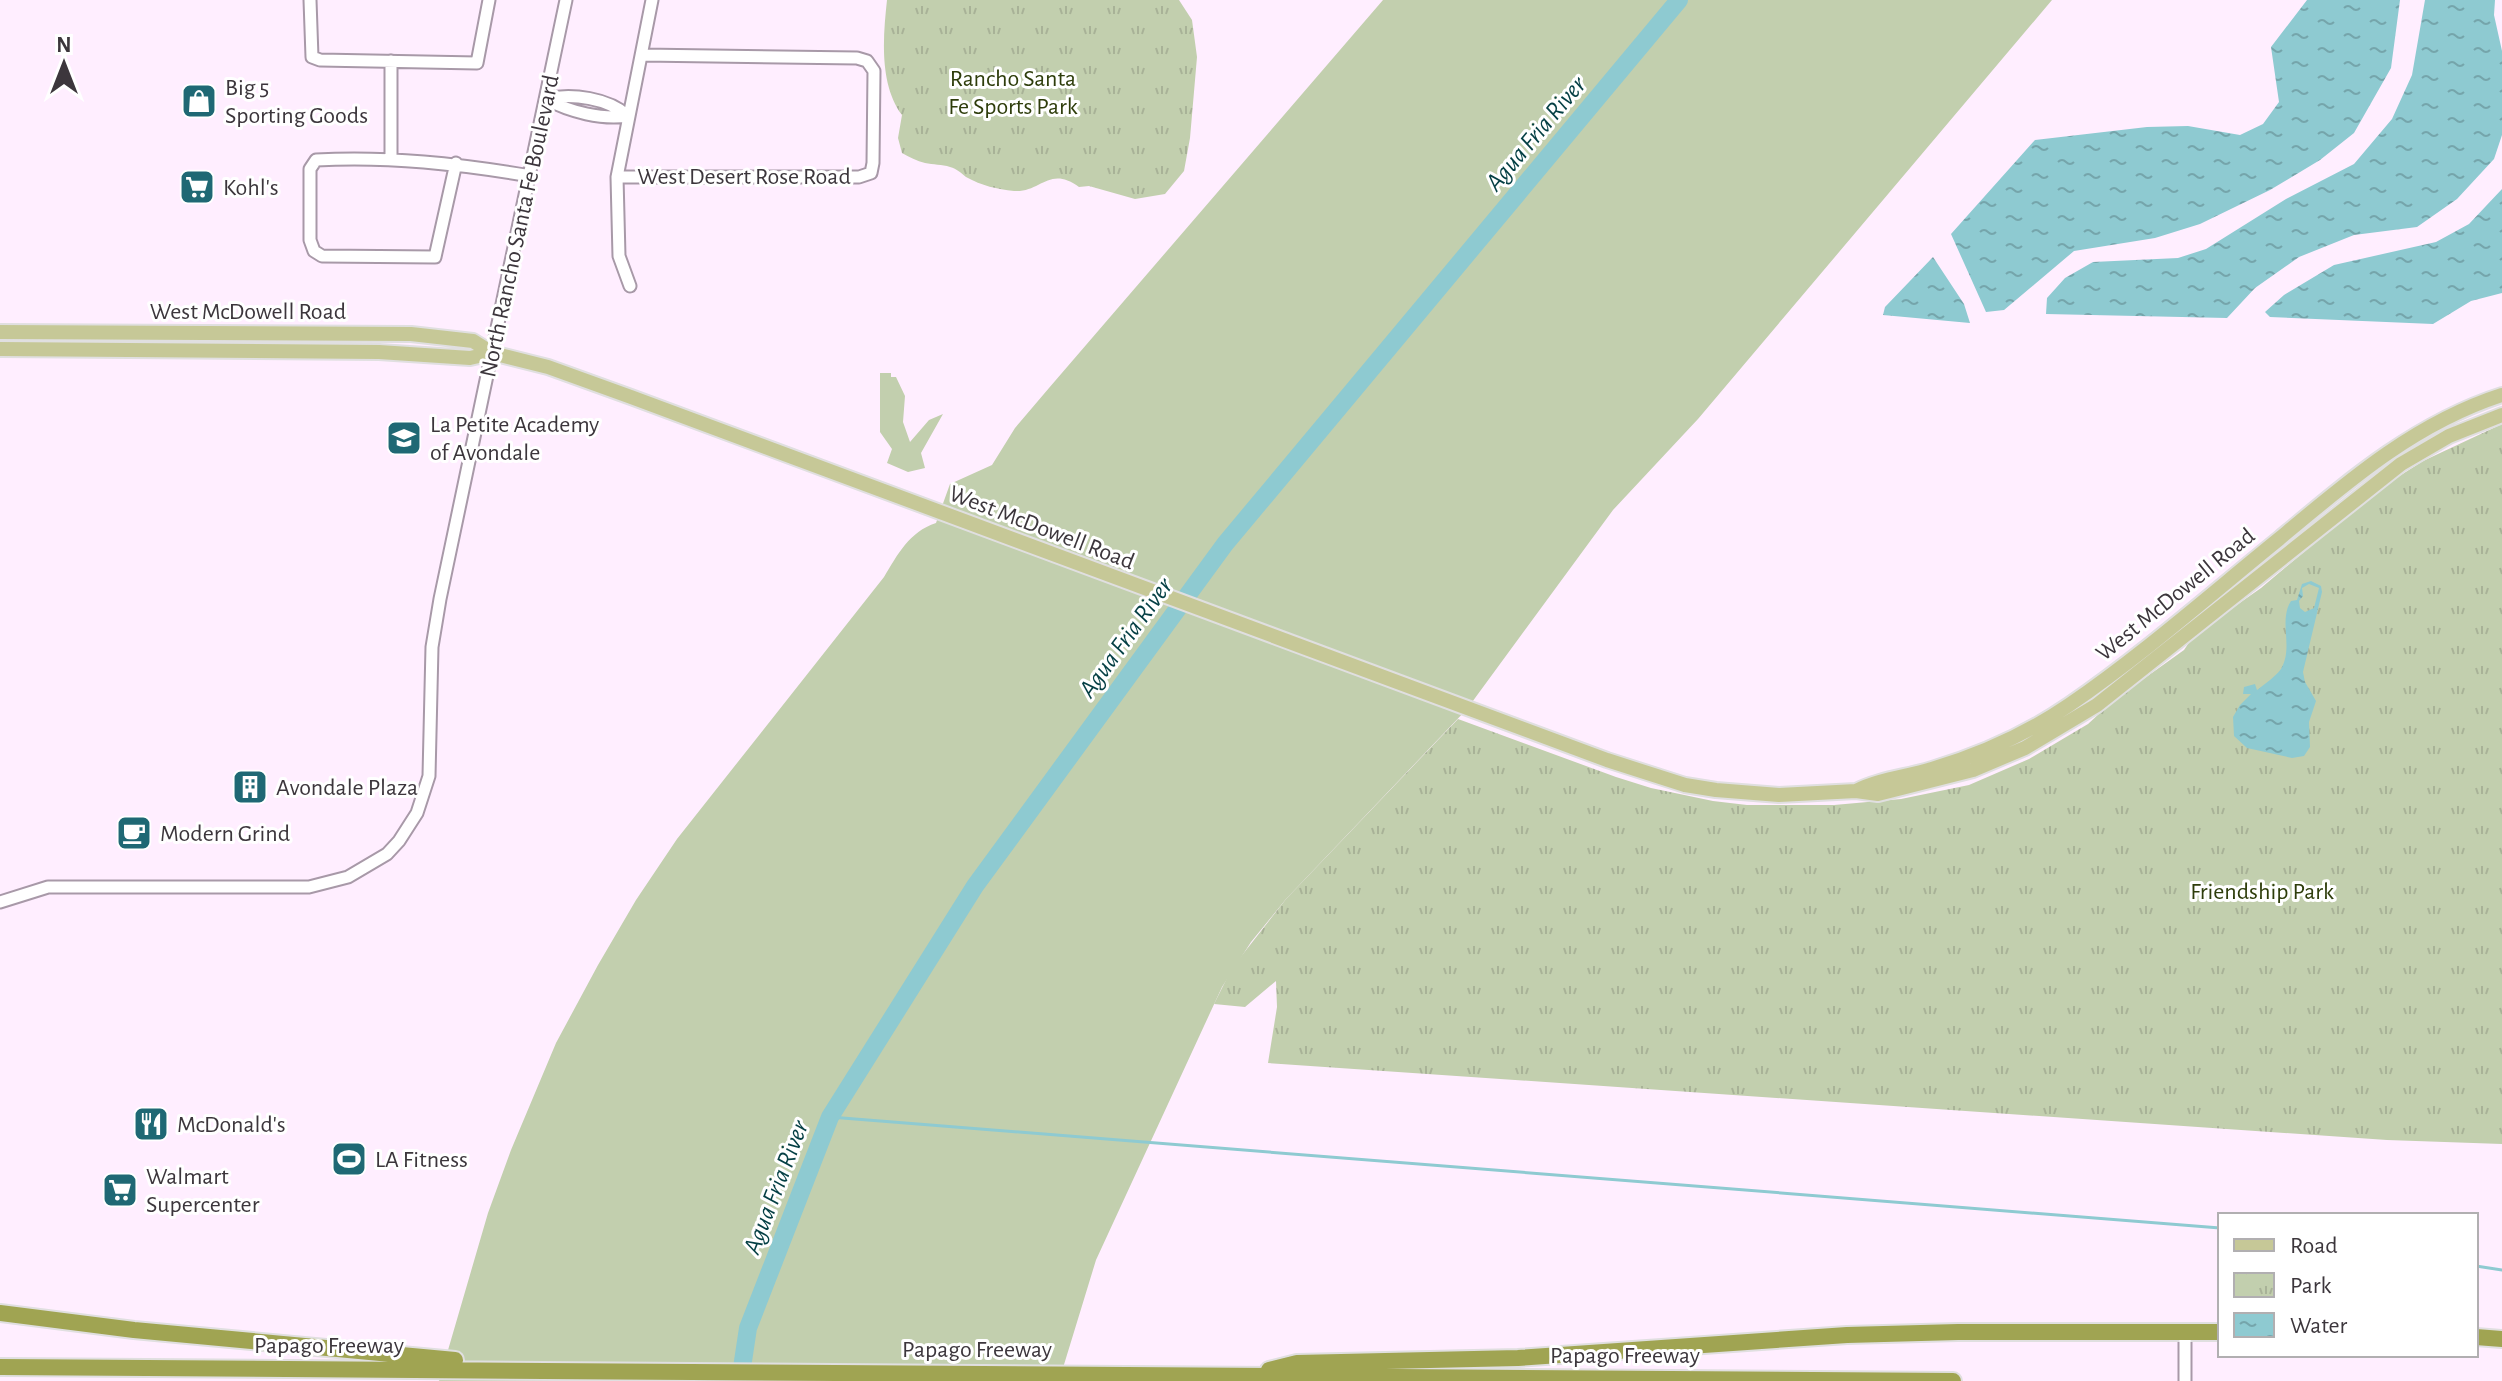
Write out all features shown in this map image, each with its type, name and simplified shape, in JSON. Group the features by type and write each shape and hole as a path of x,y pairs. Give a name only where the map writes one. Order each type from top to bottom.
{"highway":[{"path":"0,1313 412,1363"},
{"path":"1248,1376 1297,1363 1502,1358 1847,1335 2218,1332"},
{"path":"2478,1337 2502,1339"},
{"name":"Papago Freeway","path":"0,1367 412,1363 552,1370 1953,1381"}],"main road":[{"name":"West McDowell Road","path":"0,332 434,335 473,341 492,353 565,373 1607,760 1685,785 1779,795 1856,791 1878,794 1973,770 2025,748 2097,705 2401,464 2449,436 2502,415"},
{"path":"124,333 124,349"},
{"name":"West McDowell Road","path":"0,349 379,352 470,358 492,353"},
{"name":"West McDowell Road","path":"1856,791 1873,782 1931,769 1983,750 2067,706 2225,583 2364,468 2422,431 2502,395"}],"street":[{"path":"310,0 312,57 320,60 477,63 489,0"},
{"name":"North Rancho Santa Fe Boulevard","path":"0,902 48,887 276,888 326,884 365,869 387,854 408,828 423,799 429,776 434,631 566,0"},
{"path":"630,286 619,256 617,177 652,0"},
{"name":"West Desert Rose Road","path":"617,177 859,177 871,173 874,71 867,61 857,58 643,55"},
{"path":"391,61 391,160"},
{"path":"546,99 568,96 617,106 628,116"},
{"path":"456,163 435,257 322,256 314,251 310,240 310,169 316,160 456,163 531,176"},
{"path":"2185,1332 2185,1381"}],"green space":[{"name":"Rancho Santa Fe Sports Park","path":"887,0 1179,0 1192,20 1197,57 1184,171 1165,194 1135,199 1089,186 1079,187 1060,179 1023,190 996,188 944,165 922,162 902,153 898,138 902,115 889,89 884,60"},
{"path":"1383,0 2052,0 1698,419 1613,510 1467,709 1286,899 1251,942 1222,987 1096,1260 1059,1381 439,1381 488,1213 556,1043 636,900 677,839 884,577 905,545 918,532 936,523 950,484 992,465 1015,428"},
{"path":"880,373 891,373 891,377 896,377 905,396 903,422 910,442 929,420 943,414 921,453 925,468 908,472 887,463 892,449 880,432"},
{"name":"Friendship Park","path":"2502,424 2502,1144 2387,1140 1268,1063 1277,1007 1276,981 1245,1007 1214,1004 1232,968 1286,899 1458,719 1616,777 1713,801 1747,805 1834,805 1901,799 1969,785 2029,759 2088,724 2114,700 2184,650 2194,635 2261,588 2379,489 2423,461"}],"water":[{"path":"2307,0 2400,0 2391,68 2354,133 2320,160 2270,190 2200,224 2155,238 2074,251 2004,310 1986,312 1951,234 2035,140 2147,127 2188,126 2240,135 2263,124 2279,102 2271,47"},
{"path":"2425,0 2495,0 2494,15 2502,51 2502,135 2494,159 2457,199 2417,227 2354,235 2299,257 2255,288 2227,318 2046,314 2047,298 2065,278 2093,262 2178,258 2206,249 2286,199 2354,164 2392,119 2412,75"},
{"path":"2502,189 2502,293 2471,301 2433,324 2270,317 2265,312 2284,295 2334,265 2436,242 2469,224"},
{"path":"1933,257 1964,304 1970,323 1883,315 1885,307"},
{"path":"2311,581 2321,586 2322,592 2303,672 2316,701 2309,722 2310,747 2304,756 2292,758 2247,748 2234,736 2233,717 2251,694 2243,694 2244,687 2255,684 2257,690 2281,669 2286,652 2287,609 2291,601 2297,600 2302,584","holes":["2309,584 2319,588 2314,608 2305,612 2300,608 2299,601 2303,596 2302,588"]}],"waterway":[{"name":"Agua Fria River","path":"740,1381 748,1328 830,1117 975,886 1225,544 1679,0"},
{"path":"830,1117 2218,1228"},
{"path":"2478,1266 2502,1270"}],"place":[{"name":"Big 5 Sporting Goods","path":"199,101"},
{"name":"Kohl's","path":"197,187"},
{"name":"La Petite Academy of Avondale","path":"404,438"},
{"name":"Avondale Plaza","path":"250,787"},
{"name":"Modern Grind","path":"134,833"},
{"name":"McDonald's","path":"151,1124"},
{"name":"LA Fitness","path":"349,1159"},
{"name":"Walmart Supercenter","path":"120,1190"}]}
